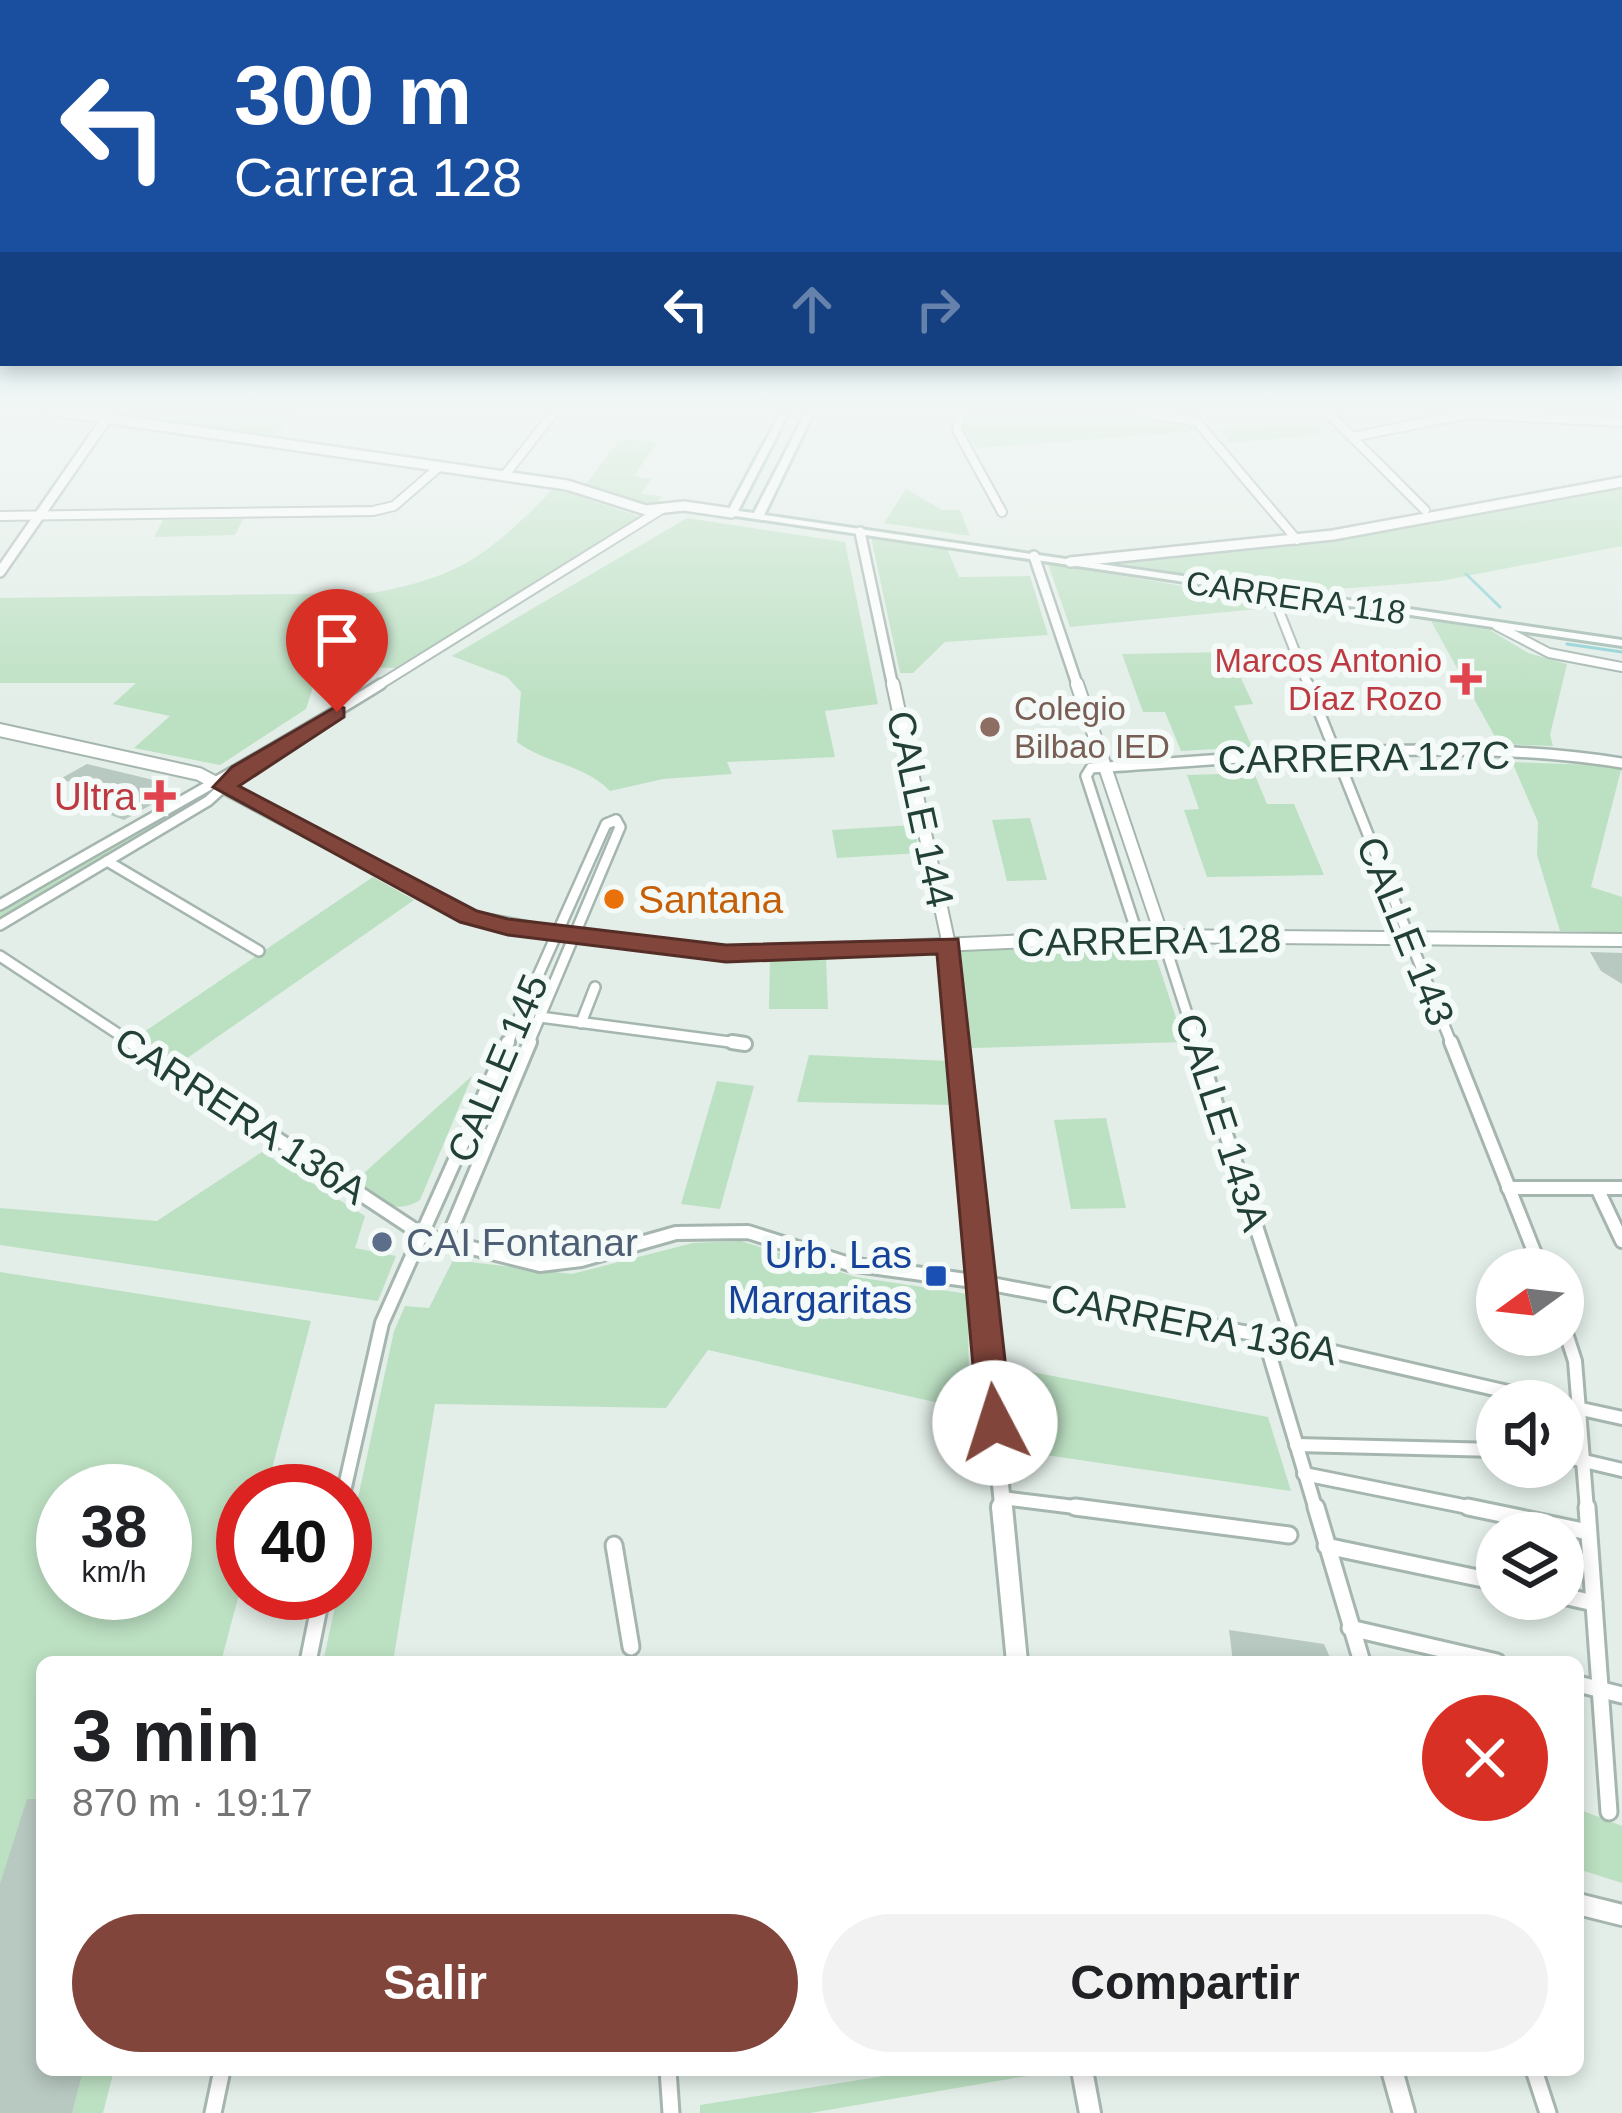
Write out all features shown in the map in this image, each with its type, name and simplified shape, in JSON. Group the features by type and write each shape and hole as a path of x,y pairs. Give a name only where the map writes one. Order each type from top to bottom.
{"main road":[{"path":"732,513 734,509"},
{"path":"757,518 762,509"},
{"name":"CARRERA 118","path":"732,513 1070,562 1116,564 1272,593 1622,644"}],"street":[{"path":"0,572 43,509"},
{"path":"0,516 385,509"},
{"path":"651,509 665,509"},
{"path":"0,905 220,784 662,509"},
{"path":"703,509 732,513"},
{"path":"1271,509 1298,540"},
{"path":"1116,564 1298,540 1473,509"},
{"name":"CALLE 144","path":"860,532 949,945 1016,1656"},
{"name":"CALLE 143A","path":"1034,556 1294,1343"},
{"name":"CALLE 143","path":"1272,593 1532,1248"},
{"path":"1497,626 1534,648 1622,667"},
{"name":"CARRERA 128","path":"0,730 220,784 469,917 574,936 726,954 1138,936 1622,940"},
{"name":"CARRERA 127C","path":"1105,766 1335,753 1567,754 1622,763"},
{"name":"CALLE 143A","path":"1105,766 1091,768 1086,776 1138,936"},
{"path":"0,925 107,861 220,784"},
{"name":"CALLE 145","path":"350,1464 382,1323 555,933 606,824 616,820 620,827 446,1242"},
{"path":"107,861 259,951"},
{"name":"CARRERA 136A","path":"0,956 424,1236 522,1263 561,1264 676,1233 735,1231 849,1264 981,1282 1264,1336 1476,1385"},
{"path":"581,1023 595,987"},
{"path":"540,1017 745,1044"},
{"path":"1508,1188 1622,1188"},
{"path":"1597,1188 1622,1241"},
{"path":"1264,1336 1360,1656"},
{"path":"1584,1410 1622,1418"},
{"path":"1296,1445 1476,1449"},
{"path":"1584,1460 1622,1470"},
{"path":"1304,1474 1588,1532"},
{"path":"1584,1474 1609,1812"},
{"path":"1002,1498 1289,1535"},
{"path":"614,1545 631,1647"},
{"path":"1326,1546 1476,1578"},
{"path":"1584,1601 1594,1603"},
{"path":"309,1656 317,1620"},
{"path":"1350,1628 1472,1656"},
{"path":"1419,1643 1420,1656"},
{"path":"1584,1686 1622,1695"},
{"path":"1584,1906 1622,1915"},
{"path":"213,2113 221,2076"},
{"path":"668,2076 671,2113"},
{"path":"1083,2076 1090,2113"},
{"path":"1394,2076 1404,2113"},
{"path":"1536,2076 1548,2113"}],"green space":[{"path":"533,509 616,509 644,518 395,668 320,665 306,709 220,765 134,748 170,716 113,704 136,683 0,683 0,598 372,593 453,570"},
{"path":"893,509 960,510 970,536 884,523"},
{"path":"1493,509 1622,509 1622,546 1441,581 1338,589 1337,598 1123,564 1322,540"},
{"path":"687,518 845,542 878,704 825,711 835,757 727,762 732,774 663,779 610,791 589,775 517,742 521,692 507,677 452,656"},
{"path":"243,519 235,535 154,537 163,520"},
{"path":"871,537 947,548 959,577 1030,576 1048,635 945,642 913,673 900,673"},
{"path":"1048,564 1263,599 1268,608 1070,627"},
{"path":"1431,621 1490,630 1528,653 1567,664 1550,735 1553,746 1499,744"},
{"path":"1229,652 1253,704 1234,706 1252,747 1181,751 1165,712 1143,712 1122,654"},
{"path":"1512,762 1622,766 1591,887 1622,897 1622,933 1560,931 1537,855 1538,822"},
{"path":"1254,773 1267,804 1294,804 1324,875 1207,877 1184,810 1199,809 1187,775"},
{"path":"209,786 216,789 193,806 0,921 0,911"},
{"path":"1030,818 1047,880 1007,881 992,820"},
{"path":"913,825 920,853 837,858 832,830"},
{"path":"373,877 414,900 180,1063 138,1036"},
{"path":"1151,942 1184,1042 972,1048 960,950"},
{"path":"826,958 828,1009 769,1009 770,960"},
{"path":"809,1055 950,1061 953,1105 797,1102"},
{"path":"472,1076 420,1200 393,1206 354,1182"},
{"path":"717,1081 754,1086 720,1209 681,1204"},
{"path":"1106,1118 1126,1208 1071,1209 1054,1120"},
{"path":"262,1152 365,1216 355,1248 396,1256 378,1301 0,1245 0,1208 157,1221"},
{"path":"741,1241 856,1277 968,1294 969,1410 708,1350 666,1408 435,1404 394,1656 324,1656 332,1620 372,1620 372,1464 365,1464 394,1331 405,1306 429,1308 453,1260 572,1274 693,1243"},
{"path":"0,1272 311,1321 273,1464 216,1464 216,1620 232,1620 223,1656 36,1656 36,2076 112,2076 103,2113 0,2113"},
{"path":"1011,1368 1268,1417 1291,1491 1025,1452"},
{"path":"1584,1811 1622,1826 1622,1883 1584,1871"},
{"path":"884,2076 1027,2076 810,2113 700,2113 700,2105"}],"building":[{"path":"87,764 166,783 165,797 124,820 100,811 114,803 107,801 114,795 60,779"},
{"path":"1590,952 1622,953 1622,984 1601,971"},
{"path":"1229,1630 1324,1644 1329,1656 1232,1656"},
{"path":"27,1799 36,1799 36,2076 81,2076 72,2113 0,2113 0,1884"}],"waterway":[{"path":"1466,574 1500,607"},
{"path":"1567,644 1622,652"}],"place":[{"name":"Marcos Antonio Díaz Rozo","path":"1466,679"},
{"name":"Colegio Bilbao IED","path":"990,727"},
{"name":"Ultra","path":"160,796"},
{"name":"Santana","path":"614,899"},
{"name":"CAI Fontanar","path":"382,1242"},
{"name":"Urb. Las Margaritas","path":"936,1276"}],"route":[{"path":"337,712 240,772 225,787 469,917 508,927 726,954 949,945 995,1423"}]}
